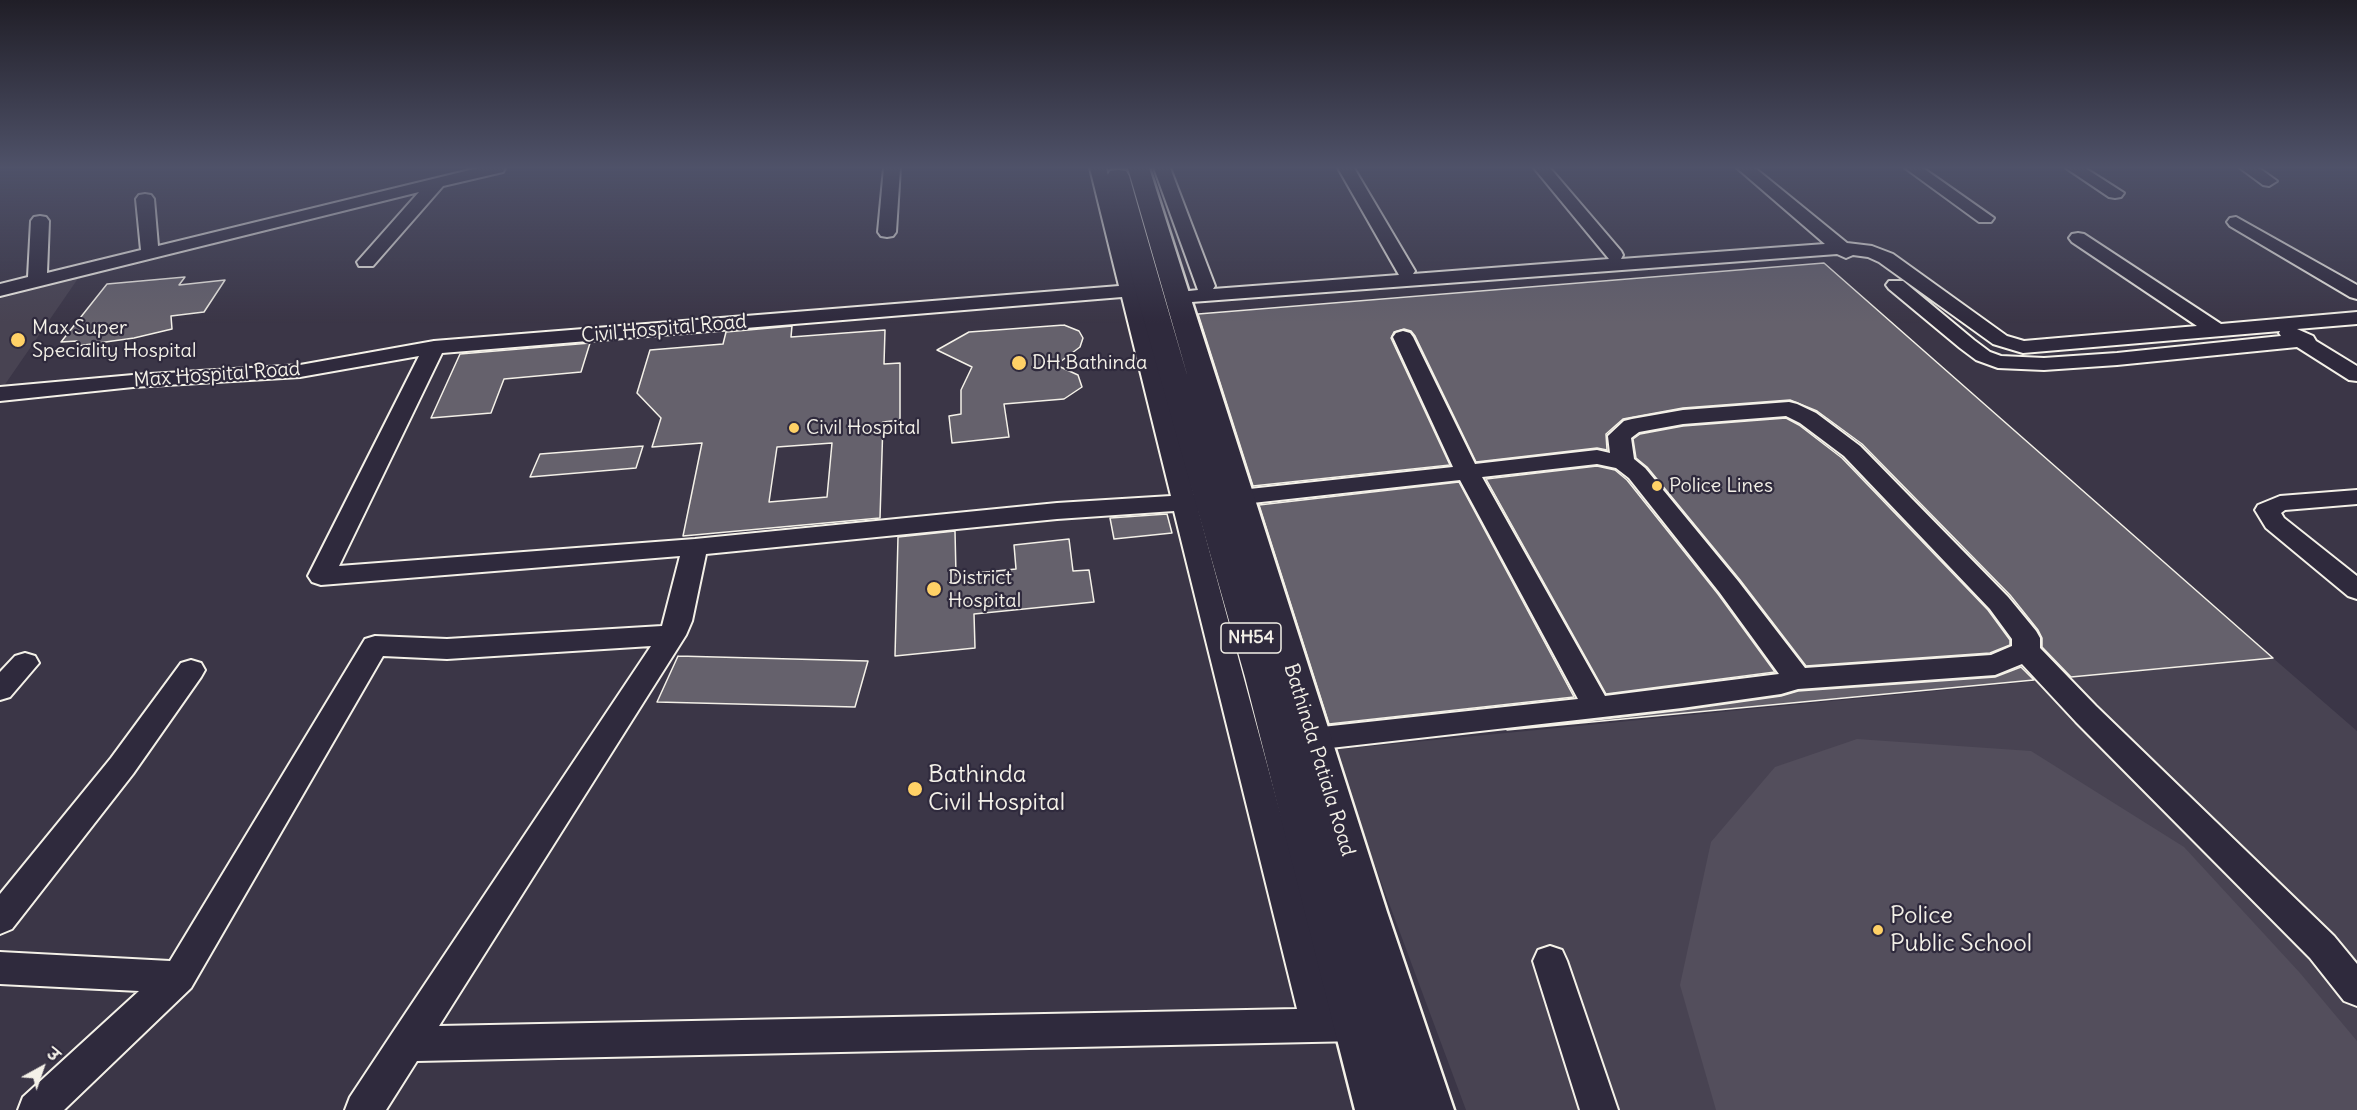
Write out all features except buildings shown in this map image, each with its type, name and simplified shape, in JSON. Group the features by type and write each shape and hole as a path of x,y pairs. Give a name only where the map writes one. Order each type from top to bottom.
{"highway":[{"name":"NH54","path":"1135,220 1163,296"},
{"name":"NH54","path":"1148,220 1163,296 1211,501 1263,677 1348,916 1359,1024 1380,1110"},
{"name":"Bathinda Patiala Road","path":"1211,501 1312,739 1348,916 1429,1110"}],"street":[{"path":"147,220 150,253"},
{"path":"0,290 286,220"},
{"path":"366,262 404,220"},
{"path":"888,232 889,220"},
{"path":"1124,220 1163,296"},
{"path":"1182,220 1211,298"},
{"path":"1376,220 1406,271"},
{"path":"1585,220 1614,255"},
{"path":"1806,220 1859,262 1878,271 1966,344 1983,356 1998,362 2044,364 2357,335"},
{"path":"37,281 40,221"},
{"path":"2235,222 2357,293"},
{"path":"2078,238 2217,330"},
{"path":"1163,296 1211,298 1834,243"},
{"path":"1211,298 1406,271 1614,255 1834,243 1872,252 1886,258 2000,340 2016,346 2357,318"},
{"path":"1163,296 1211,298 1859,262"},
{"name":"Civil Hospital Road","path":"434,347 1163,296"},
{"path":"2276,325 2357,375"},
{"path":"1403,337 1467,472 1597,707"},
{"path":"434,347 321,576 695,547 1057,511 1211,501 1587,458 1623,462 1637,473 1729,586 1798,679"},
{"name":"Max Hospital Road","path":"0,394 133,381 300,371 434,347"},
{"path":"1623,462 1619,436 1632,426 1683,417 1789,409 1808,418 1852,451 1999,603 2026,638 2026,651 2086,714 2322,947 2357,990"},
{"path":"2357,497 2280,502 2267,510 2275,523 2357,590"},
{"path":"1211,501 1318,1025"},
{"path":"364,1110 672,635 678,621 695,547"},
{"path":"37,1110 179,977 375,646 447,649 672,635"},
{"path":"1312,739 1597,707 1781,684 1798,679 1995,665 2026,651"},
{"path":"0,690 25,663"},
{"path":"0,920 122,766 191,670"},
{"path":"1550,961 1599,1110"},
{"path":"0,968 179,977"},
{"path":"406,1044 1359,1024"}],"shaded area":[{"name":"Max Super Speciality Hospital","path":"79,277 6,383 0,394 0,296"},
{"name":"Police Public School","path":"2273,658 2357,731 2357,1110 1466,1110 1332,750"},
{"path":"1857,739 2031,751 2184,847 2300,973 2357,1041 2357,1110 1716,1110 1680,985 1711,842 1775,767"}],"place":[{"name":"Max Super Speciality Hospital","path":"18,340"},
{"name":"DH Bathinda","path":"1019,363"},
{"name":"Civil Hospital","path":"794,428"},
{"name":"Police Lines","path":"1657,486"},
{"name":"District Hospital","path":"934,589"},
{"name":"Bathinda Civil Hospital","path":"915,789"},
{"name":"Police Public School","path":"1878,930"}]}
